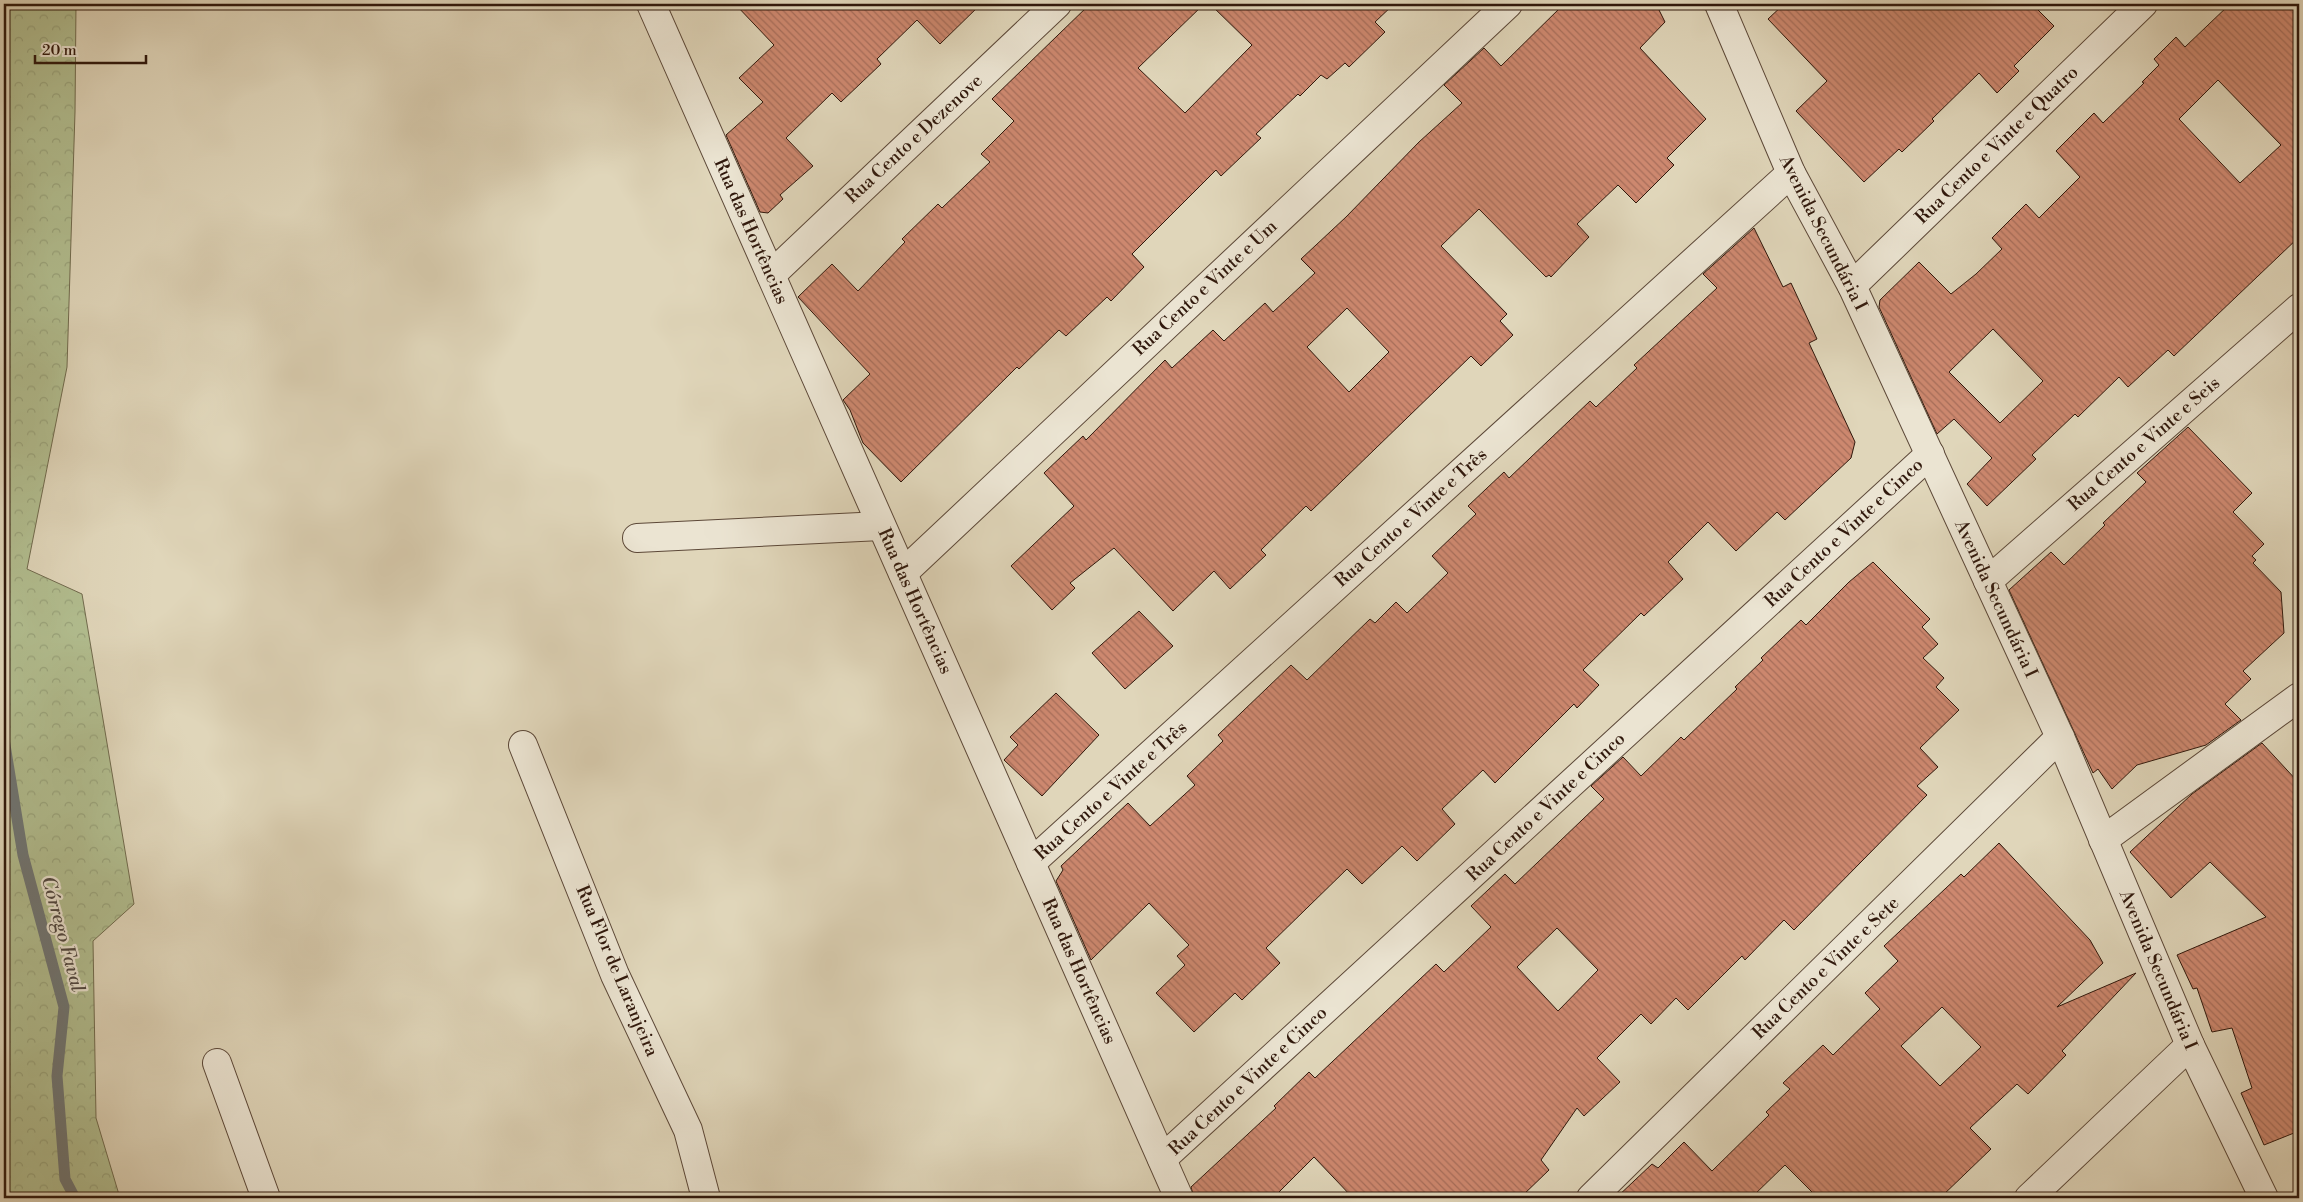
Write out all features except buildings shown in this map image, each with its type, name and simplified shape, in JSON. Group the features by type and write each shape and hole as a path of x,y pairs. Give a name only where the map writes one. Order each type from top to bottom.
{"street":[{"name":"Rua das Hortências","path":"651,4 1179,1198"},
{"name":"Rua Cento e Dezenove","path":"771,275 1057,4"},
{"name":"Rua Cento e Vinte e Um","path":"902,573 1508,4"},
{"name":"Avenida Secundária I","path":"1719,4 1791,173 1852,286 2060,737 2190,1045 2264,1198"},
{"name":"Rua Cento e Vinte e Quatro","path":"1852,286 2143,4"},
{"name":"Rua Cento e Vinte e Três","path":"1031,864 1791,173"},
{"name":"Rua Cento e Vinte e Seis","path":"1988,581 2299,308"},
{"name":"Rua Cento e Vinte e Cinco","path":"1162,1159 1930,454"},
{"path":"637,538 881,526"},
{"path":"2103,840 2299,697"},
{"name":"Rua Cento e Vinte e Sete","path":"1591,1198 2060,737"},
{"name":"Rua Flor de Laranjeira","path":"524,745 615,975 688,1130 706,1198"},
{"path":"2029,1198 2190,1045"},
{"path":"217,1063 266,1198"}],"green space":[{"path":"4,4 76,4 75,112 67,367 27,569 82,594 134,904 93,941 96,1118 120,1198 4,1198"}],"waterway":[{"name":"Córrego Faval","path":"4,739 23,855 64,1007 57,1076 65,1179 75,1198"}]}
